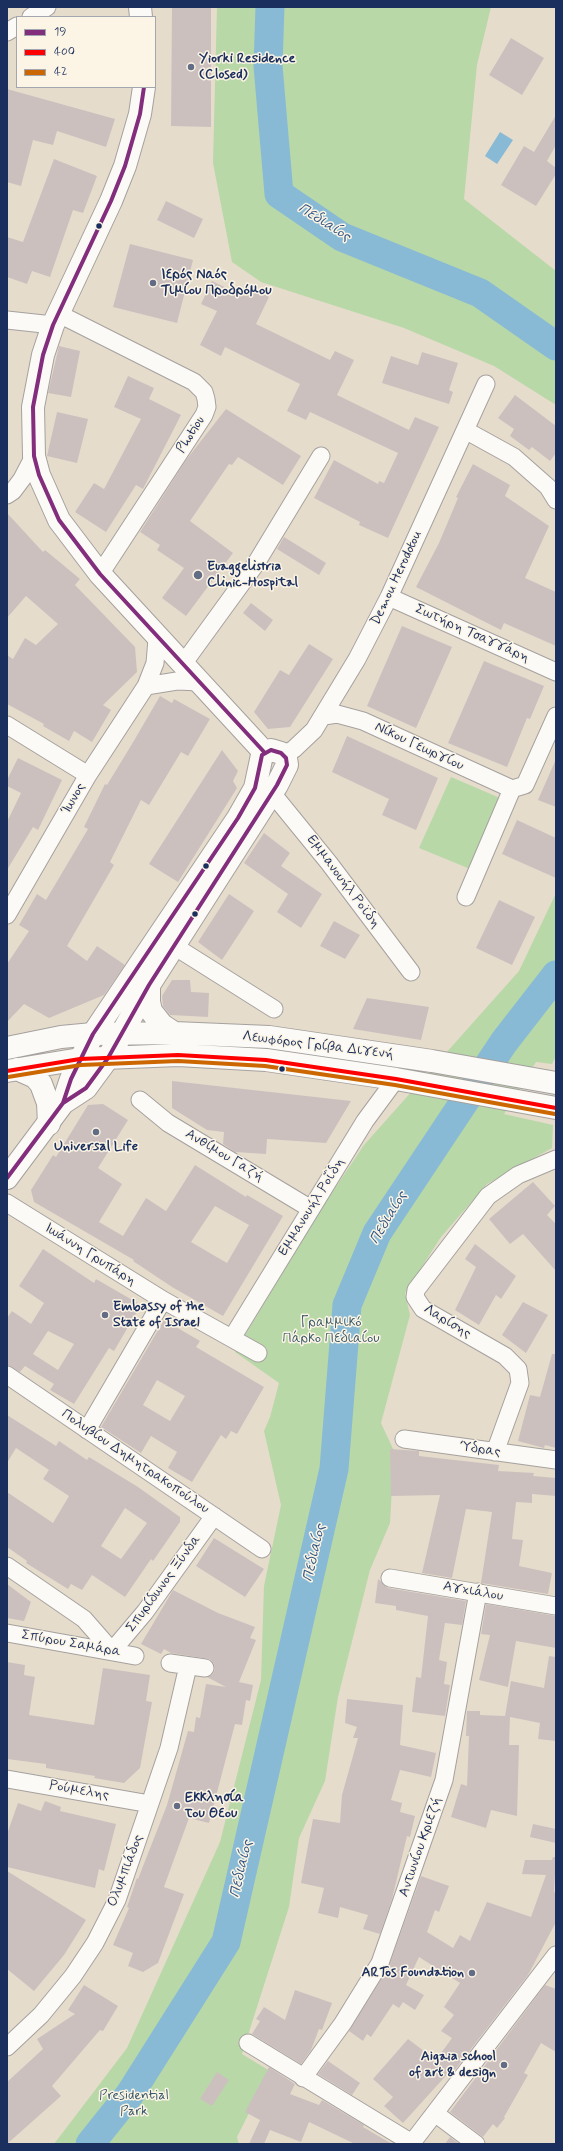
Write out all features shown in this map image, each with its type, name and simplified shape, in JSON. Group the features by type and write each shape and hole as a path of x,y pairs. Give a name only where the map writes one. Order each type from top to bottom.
{"main road":[{"path":"64,1103 86,1088 108,1058 149,985 272,793 273,763 200,682 157,639 100,574 59,520 39,475 34,456 34,401 43,355 56,319 125,166 140,114 144,88"},
{"path":"7,1178 64,1103 80,1059 93,1034 238,818 255,788 273,763"},
{"path":"149,985 148,1002 151,1011 162,1025 174,1033"},
{"name":"Λεωφόρος Γρίβα Διγενή","path":"7,1048 61,1037 93,1034 174,1033 269,1037 432,1061 556,1083"},
{"name":"Λεωφόρος Γρίβα Διγενή","path":"12,1070 80,1059 178,1055 266,1060 396,1079 556,1108"},
{"path":"12,1070 35,1077 41,1084 48,1102 49,1124"}],"street":[{"path":"33,16 48,7"},
{"path":"7,32 16,27"},
{"path":"7,320 56,319"},
{"name":"Photiou","path":"56,319 194,382 204,392 206,399 207,407 204,415 100,574"},
{"name":"Demou Herodotou","path":"273,763 294,749 314,730 324,716 357,659 388,597 486,384"},
{"path":"465,430 514,457 548,487 556,500"},
{"path":"7,495 13,491 22,479 34,456"},
{"path":"182,664 255,565 321,456"},
{"name":"Σωτήρη Τσαγγάρη","path":"388,597 556,672"},
{"name":"Ίωνος","path":"8,910 88,775 146,686 155,663 157,639"},
{"path":"146,686 177,681 200,682"},
{"name":"Νίκου Γεωργίου","path":"324,716 337,714 363,721 512,789"},
{"path":"466,897 512,789 526,786 556,716"},
{"path":"7,725 88,775"},
{"name":"Εμμανουήλ Ροϊδη","path":"272,793 324,857 411,972"},
{"path":"174,946 274,1009"},
{"name":"Εμμανουήλ Ροΐδη","path":"232,1338 365,1121 396,1079"},
{"name":"Ανθίμου Γαζή","path":"140,1100 168,1123 311,1209"},
{"name":"Λαρίσης","path":"495,1452 520,1383 518,1369 505,1356 423,1309 416,1298 416,1290 488,1196 518,1175 556,1159"},
{"name":"Ιωάννη Γρυπάρη","path":"7,1203 163,1300 258,1353"},
{"path":"87,1430 163,1300"},
{"name":"Πολυβίου Δημητρακοπούλου","path":"7,1375 262,1549"},
{"name":"Ύδρας","path":"404,1440 556,1460"},
{"name":"Σπυρίδωνος Ξύνδα","path":"112,1651 145,1612 214,1516"},
{"path":"7,1566 84,1619 112,1651"},
{"name":"Αγχιάλου","path":"390,1578 556,1606"},
{"name":"Αντωνίου Κριεζή","path":"303,2078 343,2023 380,1963 444,1780 478,1592"},
{"name":"Σπύρου Σαμάρα","path":"7,1633 135,1656"},
{"path":"170,1663 205,1668"},
{"name":"Ολυμπιάδος","path":"7,2047 41,2015 73,1976 95,1943 117,1900 169,1748 188,1666"},
{"name":"Ρούμελης","path":"7,1779 150,1804"},
{"path":"248,2043 303,2078 412,2143 436,2114 555,1957"},
{"path":"436,2114 476,2144"}],"green space":[{"path":"217,7 491,7 477,65 464,199 556,271 556,405 494,366 404,328 261,282 232,262 213,163"},
{"path":"451,777 500,798 470,869 419,848"},
{"name":"Γραμμικό Πάρκο Πεδιαίου","path":"556,893 556,1056 552,1064 536,1062 504,1114 553,1125 552,1148 487,1184 441,1237 405,1293 410,1315 381,1423 394,1451 390,1523 370,1570 338,1697 325,1781 299,1838 289,1907 242,2054 270,2071 237,2137 239,2144 54,2144 127,2048 220,1842 261,1680 264,1586 281,1505 264,1431 270,1417 279,1383 235,1352 321,1209 364,1145 519,971"}],"water":[{"path":"500,132 513,140 497,164 485,156"}],"building":[{"name":"Yiorki Residence (Closed)","path":"172,7 211,7 211,127 171,126"},
{"path":"511,38 544,58 522,95 489,75"},
{"path":"7,89 115,119 106,147 57,131 53,145 33,140 21,186 7,182"},
{"path":"556,115 556,145 547,161 556,168 556,174 536,206 501,185 524,146 534,152"},
{"path":"54,159 97,176 83,213 73,210 50,277 32,271 27,284 7,277 7,237 23,242"},
{"path":"166,201 203,219 194,238 157,220"},
{"name":"Ιερός Ναός Τιμίου Προδρόμου","path":"130,244 193,260 177,323 113,307"},
{"path":"212,281 243,296 248,286 269,297 256,324 330,360 335,351 354,360 337,395 409,430 415,417 439,427 388,538 359,525 360,522 314,498 334,460 378,484 379,481 384,483 398,453 310,412 306,420 287,411 300,384 225,347 221,356 200,345 217,311 201,304"},
{"path":"59,346 80,351 71,397 48,393"},
{"path":"422,352 458,363 449,390 453,392 449,404 382,383 391,356 418,365"},
{"path":"128,376 154,388 149,399 181,415 143,489 136,485 106,532 75,512 94,483 104,489 141,419 114,407"},
{"path":"515,395 556,426 556,453 550,461 532,447 529,450 510,436 514,429 498,418"},
{"path":"226,409 301,456 283,485 238,457 232,465 229,464 190,521 233,553 186,616 162,598 184,568 157,550 160,545 140,532 186,460"},
{"path":"57,412 88,419 77,463 47,456"},
{"path":"473,464 510,485 505,496 549,526 525,578 556,592 556,646 504,623 501,630 416,587 439,543 458,498 456,497"},
{"path":"7,513 43,552 45,550 80,579 75,585 135,647 137,672 103,705 111,710 92,742 74,731 69,741 43,726 44,724 7,704 7,655 13,659 25,638 36,645 58,624 26,596 7,618"},
{"path":"284,537 326,563 319,575 277,549"},
{"path":"251,603 273,620 265,631 243,613"},
{"path":"402,626 452,647 416,728 367,706"},
{"path":"309,644 333,659 290,727 268,729 254,712 280,670 289,675"},
{"path":"484,661 544,686 530,719 527,718 507,767 448,743"},
{"path":"160,696 172,703 174,699 210,719 188,756 181,752 149,805 141,800 110,862 114,865 67,946 87,961 97,946 125,965 104,995 49,1018 24,1004 7,1022 7,964 29,931 19,925 37,894 46,900 88,829 84,827 105,784 107,785"},
{"path":"347,736 438,778 416,830 382,815 389,799 332,772"},
{"path":"222,750 238,771 233,781 237,788 178,882 149,864"},
{"path":"18,758 62,780 38,830 33,827 7,870 7,822 21,793 7,786 7,780"},
{"path":"556,759 556,807 538,800"},
{"path":"517,820 556,838 556,878 502,854"},
{"path":"264,833 290,853 281,866 322,894 301,928 277,912 288,894 244,863"},
{"path":"229,894 254,911 222,960 198,942"},
{"path":"499,900 535,917 512,965 476,948"},
{"path":"334,921 360,935 345,959 320,946"},
{"path":"172,980 190,980 191,992 209,993 208,1017 170,1015 163,1006 162,996"},
{"path":"367,998 429,1007 421,1040 353,1029"},
{"path":"172,1081 351,1101 326,1143 267,1139 266,1154 235,1152 223,1144 224,1132 207,1130 172,1108"},
{"path":"103,1104 128,1120 98,1168 122,1184 99,1222 123,1236 146,1198 166,1211 195,1165 246,1197 247,1195 283,1216 223,1316 172,1287 133,1261 134,1260 34,1202 31,1190 53,1155 56,1157 88,1105","holes":["215,1206 249,1225 227,1263 191,1242"]},
{"path":"533,1182 555,1206 547,1215 556,1224 556,1271 523,1234 510,1244 489,1219"},
{"path":"475,1244 516,1276 501,1299 496,1295 479,1325 455,1310 476,1267 465,1259"},
{"path":"43,1249 94,1283 96,1279 141,1305 114,1351 109,1348 74,1404 50,1390 54,1384 25,1366 20,1372 7,1365 7,1318 12,1311 31,1324 44,1303 19,1286","holes":["48,1331 74,1344 58,1370 33,1354"]},
{"path":"523,1302 548,1315 526,1353 502,1335"},
{"path":"164,1320 200,1341 196,1347 264,1387 237,1434 231,1431 226,1439 221,1435 192,1482 168,1468 177,1452 151,1436 141,1453 101,1427","holes":["157,1380 185,1396 170,1421 143,1405"]},
{"path":"552,1354 556,1354 556,1448 545,1445 544,1448 518,1441 530,1395 540,1397"},
{"path":"7,1415 56,1446 59,1441 87,1460 89,1457 138,1487 180,1517 180,1522 153,1561 151,1559 125,1597 92,1575 82,1590 71,1584 68,1589 26,1563 27,1561 7,1547 7,1492 53,1523 69,1496 43,1479 49,1470 16,1448 7,1463","holes":["125,1508 147,1523 121,1559 101,1546"]},
{"path":"390,1449 419,1451 419,1456 499,1465 498,1471 534,1473 533,1476 556,1478 556,1496 532,1494 532,1503 516,1502 512,1539 523,1540 519,1566 552,1573 548,1594 481,1583 492,1512 466,1509 452,1578 422,1573 440,1495 391,1496"},
{"path":"214,1538 264,1569 245,1597 196,1566"},
{"path":"378,1579 388,1588 466,1601 462,1625 445,1623 439,1660 447,1662 444,1684 450,1685 445,1716 412,1712 416,1677 421,1678 428,1616 396,1610 396,1606 375,1603"},
{"path":"7,1584 31,1602 24,1621 7,1618"},
{"path":"173,1590 218,1613 255,1627 250,1638 256,1640 239,1682 253,1685 250,1701 246,1700 242,1725 235,1724 209,1823 189,1818 164,1887 184,1894 158,1963 143,1972 128,1966 133,1953 113,1945 129,1908 127,1907 137,1878 138,1879 167,1805 188,1731 194,1732 196,1717 200,1718 206,1684 226,1687 207,1677 213,1674 215,1669 214,1664 210,1659 171,1653 164,1649 161,1654 141,1644"},
{"path":"486,1604 556,1616 556,1648 516,1641 508,1687 479,1680 490,1635 481,1634"},
{"path":"549,1656 556,1657 556,1741 538,1739 540,1723 510,1717 509,1745 519,1745 517,1816 491,1810 486,1828 451,1817 461,1784 467,1786 469,1736 466,1736 467,1711 480,1711 480,1715 505,1716 511,1681 544,1688"},
{"path":"7,1662 25,1665 24,1675 35,1677 29,1715 94,1725 103,1668 150,1675 146,1701 152,1702 140,1768 124,1783 94,1778 95,1776 46,1768 46,1764 7,1759"},
{"path":"347,1699 403,1705 400,1745 436,1753 431,1777 400,1770 391,1800 402,1803 400,1812 415,1816 410,1837 407,1836 392,1899 380,1934 363,1929 368,1915 340,1907 338,1918 318,1913 324,1888 301,1883 313,1819 340,1823 342,1795 358,1738 353,1738 357,1727 345,1723"},
{"path":"45,1801 61,1807 60,1811 116,1824 104,1871 99,1869 95,1888 7,1867 7,1834 18,1803 41,1811"},
{"path":"533,1824 556,1829 556,1843 530,1837"},
{"path":"553,1857 556,1857 554,1892 556,1893 556,1922 528,1975 454,2071 452,2069 403,2123 384,2106 393,2097 373,2079 408,2039 436,2060 452,2038 441,2031 454,2015 444,2007 460,1983 419,1957 406,1985 424,1995 415,2010 403,2002 399,2008 393,2004 371,2037 367,2034 363,2041 349,2031 389,1966 421,1876 449,1886 439,1912 435,1910 427,1932 453,1948 460,1935 470,1941 487,1902 531,1917 546,1875 522,1874 525,1860 552,1860"},
{"path":"7,1871 86,1920 64,1955 34,1991 7,1969"},
{"path":"84,1985 118,2006 103,2031 100,2030 52,2086 61,2096 7,2144 7,2082 43,2049 37,2039 75,2014 68,2010"},
{"path":"545,1985 556,1989 556,2052 541,2043 524,2073 528,2075 504,2117 505,2118 497,2128 493,2124 483,2137 450,2112"},
{"path":"295,1990 332,2003 322,2030 319,2029 311,2050 301,2064 252,2034 260,2021 256,2019 264,2007 285,2020"},
{"path":"328,2061 360,2083 352,2095 318,2074"},
{"path":"269,2067 295,2084 290,2094 319,2105 322,2100 392,2144 355,2144 309,2122 301,2142 270,2130 264,2144 249,2144 260,2120 245,2112"},
{"path":"217,2072 229,2080 212,2106 200,2099"},
{"path":"450,2137 459,2144 445,2144"}],"waterway":[{"name":"Πεδιαίος","path":"270,7 268,66 279,194 342,237 480,293 556,346"},
{"name":"Πεδιαίος","path":"90,2144 130,2094 226,1942 334,1469 347,1305 377,1233 504,1042 556,975"}],"transit line":[{"name":"19","path":"144,88 140,114 125,166 111,201 53,325 43,355 33,407 34,456 39,475 59,520 100,574 265,753"},
{"name":"19","path":"271,750 281,753 286,758 287,765 277,785 149,985 108,1058 86,1088 63,1103 71,1079 93,1034 238,818 255,788 262,755 271,750"},
{"name":"400","path":"7,1071 80,1059 178,1055 266,1060 396,1079 556,1108"},
{"name":"42","path":"8,1077 81,1065 178,1061 265,1066 395,1085 555,1114"},
{"name":"19","path":"7,1178 63,1103"}],"place":[{"name":"Yiorki Residence (Closed)","path":"191,67"},
{"name":"Ιερός Ναός Τιμίου Προδρόμου","path":"153,283"},
{"name":"Euaggelistria Clinic-Hospital","path":"198,575"},
{"name":"Universal Life","path":"96,1132"},
{"name":"Embassy of the State of Israel","path":"105,1315"},
{"name":"Εκκλησία του Θεου","path":"177,1806"},
{"name":"ARTos Foundation","path":"472,1973"},
{"name":"Aigaia school of art & design","path":"504,2065"}],"park label":[{"name":"Presidential Park","path":"134,2104"}]}
